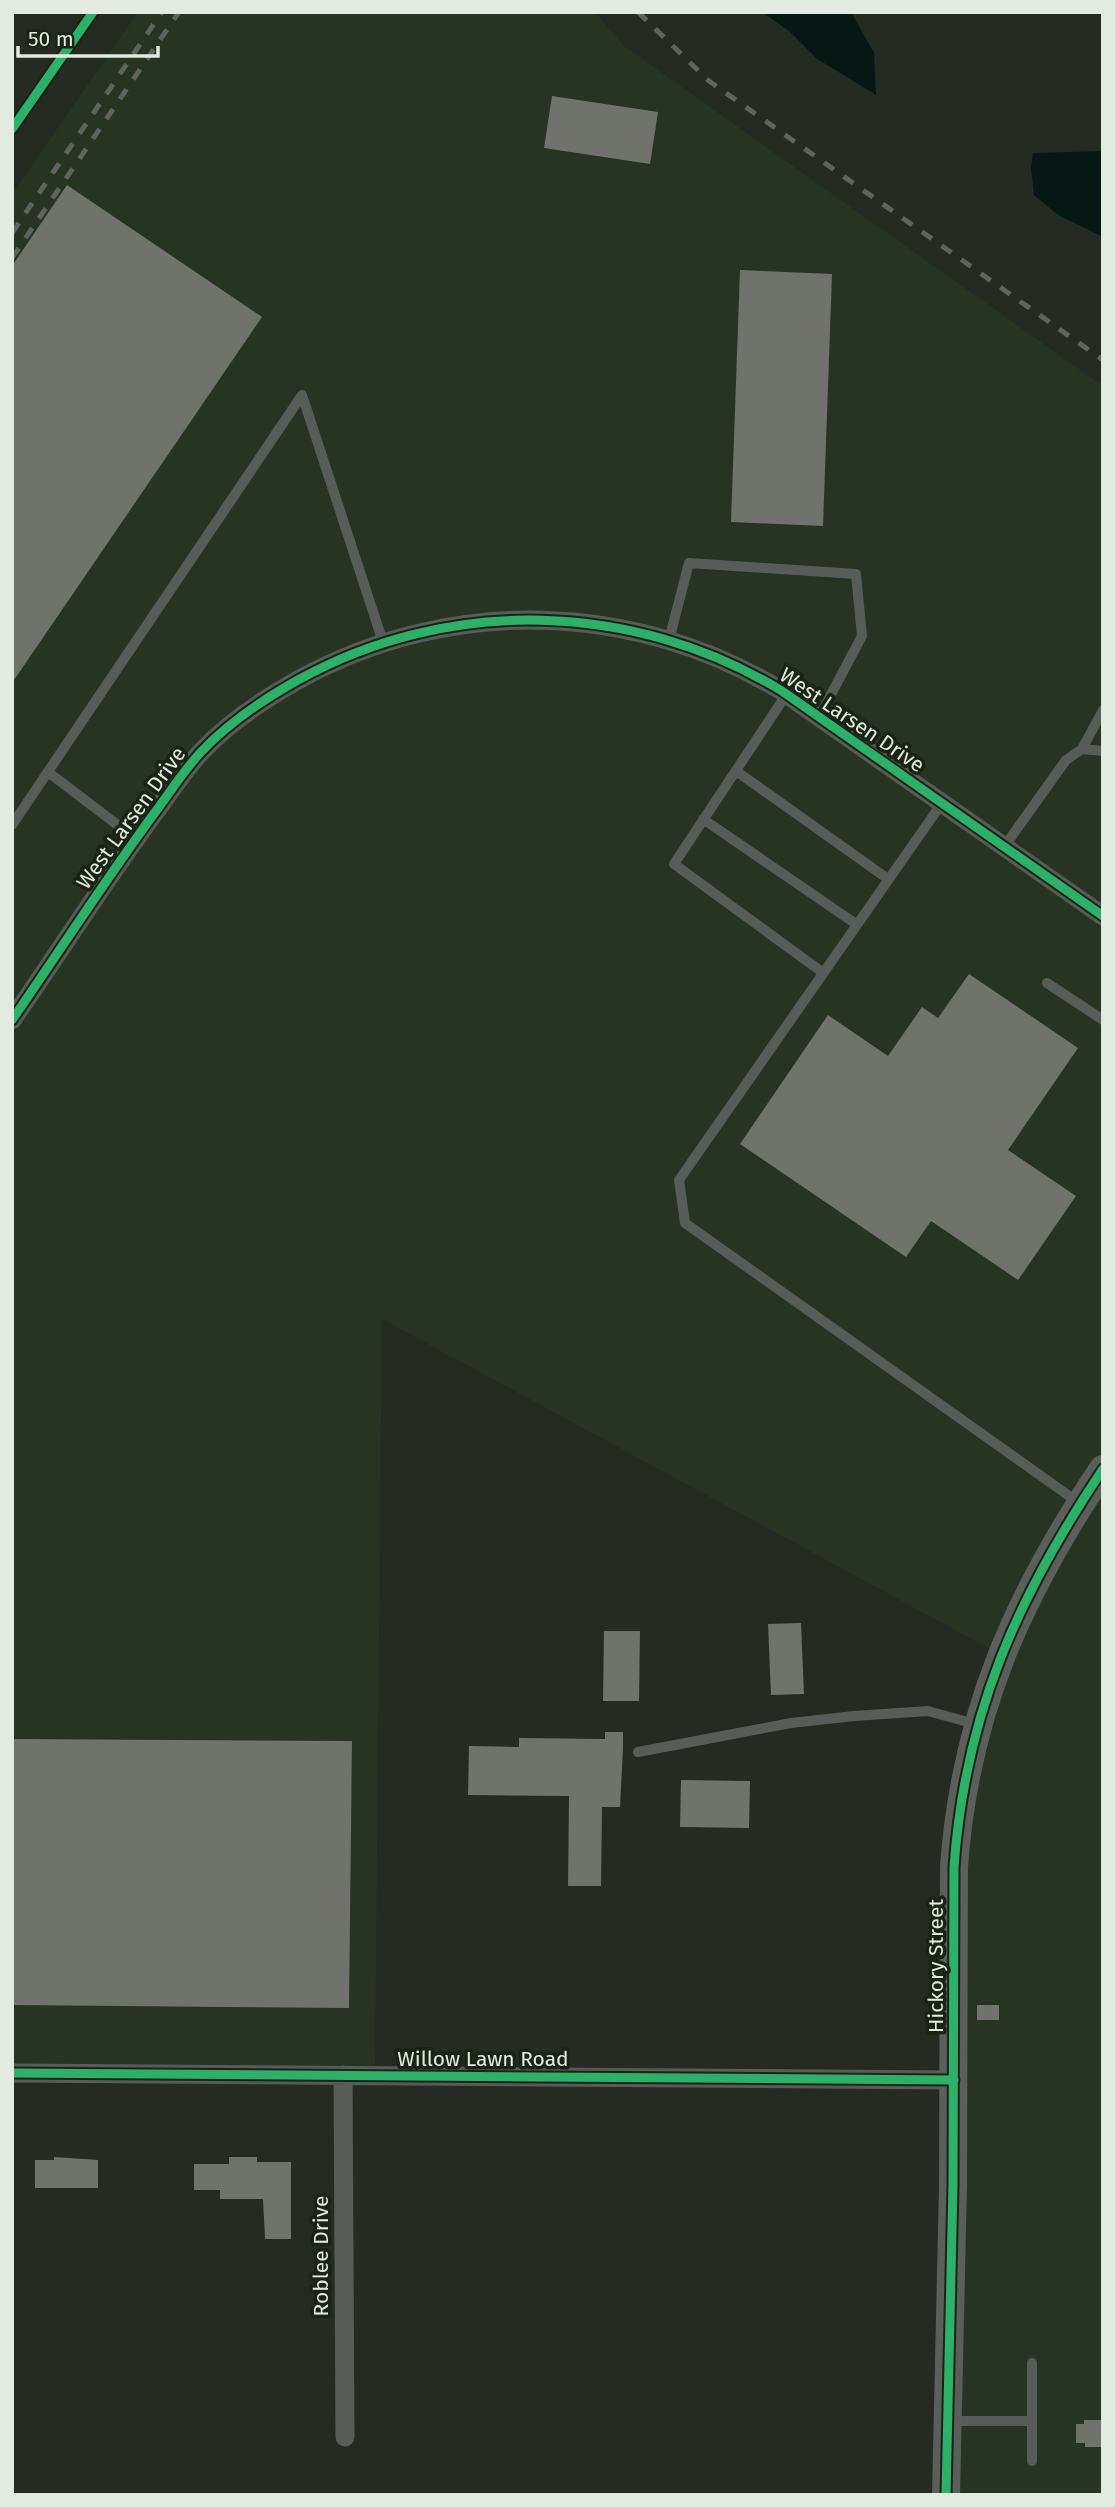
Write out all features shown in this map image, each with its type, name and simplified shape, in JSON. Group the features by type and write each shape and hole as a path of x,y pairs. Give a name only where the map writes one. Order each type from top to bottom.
{"street":[{"name":"West Larsen Drive","path":"12,1020 136,839 200,753 232,724 276,693 317,669 383,642 464,624 528,619 594,623 669,640 735,666 786,695 1103,916"},
{"name":"Hickory Street","path":"946,2495 954,2080 954,1867 962,1796 978,1725 1017,1615 1041,1567 1103,1469"},
{"name":"Willow Lawn Road","path":"12,2073 954,2080"},
{"name":"Roblee Drive","path":"343,2075 345,2437"}],"lane":[{"path":"12,825 302,396 383,642"},
{"path":"669,640 689,563 856,574 862,636 818,717"},
{"path":"786,695 674,864 822,972"},
{"path":"1004,847 1066,760 1082,748 1103,710"},
{"path":"1082,748 1103,751"},
{"path":"736,771 888,878"},
{"path":"48,772 136,839"},
{"path":"942,803 679,1180 685,1223 1080,1504"},
{"path":"704,819 856,924"},
{"path":"1047,983 1103,1020"},
{"path":"638,1752 791,1723 854,1716 928,1711 978,1725"},
{"path":"1032,2363 1032,2461"},
{"path":"948,2421 1032,2421"}],"shaded area":[{"path":"138,12 595,12 624,46 1103,386 1103,2495 946,2495 954,1867 1001,1655 382,1319 375,2077 12,2073 12,194"},
{"path":"762,12 851,12 874,53 876,95 816,58 789,31"},
{"path":"1103,151 1103,237 1058,215 1034,195 1031,168 1033,153"}],"building":[{"path":"552,96 658,112 650,164 544,148"},
{"path":"67,185 262,317 12,683 12,266"},
{"path":"740,270 832,274 823,526 731,522"},
{"path":"969,974 1078,1048 1008,1150 1076,1196 1018,1280 931,1221 906,1257 740,1144 828,1015 888,1056 922,1007 938,1018"},
{"path":"801,1623 804,1694 771,1695 768,1624"},
{"path":"604,1631 640,1631 639,1701 603,1701"},
{"path":"605,1732 623,1732 620,1807 602,1807 601,1886 568,1886 569,1796 468,1795 469,1746 519,1747 519,1738 605,1739"},
{"path":"12,1739 352,1741 349,2008 12,2005"},
{"path":"681,1780 750,1781 749,1828 680,1827"},
{"path":"977,2005 999,2005 999,2020 977,2020"},
{"path":"54,2157 98,2160 98,2188 35,2188 35,2160 54,2160"},
{"path":"229,2157 257,2157 257,2162 291,2162 291,2239 265,2239 263,2199 220,2199 220,2190 194,2190 194,2164 229,2164"},
{"path":"1084,2420 1103,2420 1103,2447 1085,2447 1085,2443 1076,2443 1076,2424 1084,2424"}],"railway":[{"path":"12,233 162,12"},
{"path":"12,258 179,12"},
{"path":"638,12 709,81 1103,360"}],"cycle path":[{"path":"12,129 93,12"},
{"path":"12,1020 176,783 201,752 223,731 285,687 356,653 417,634 479,623 542,620 604,626 665,640 725,661 782,691 1103,916"},
{"path":"946,2495 953,2185 954,1867 960,1811 970,1758 984,1707 1021,1610 1045,1563 1103,1469"},
{"path":"12,2073 954,2080"}]}
